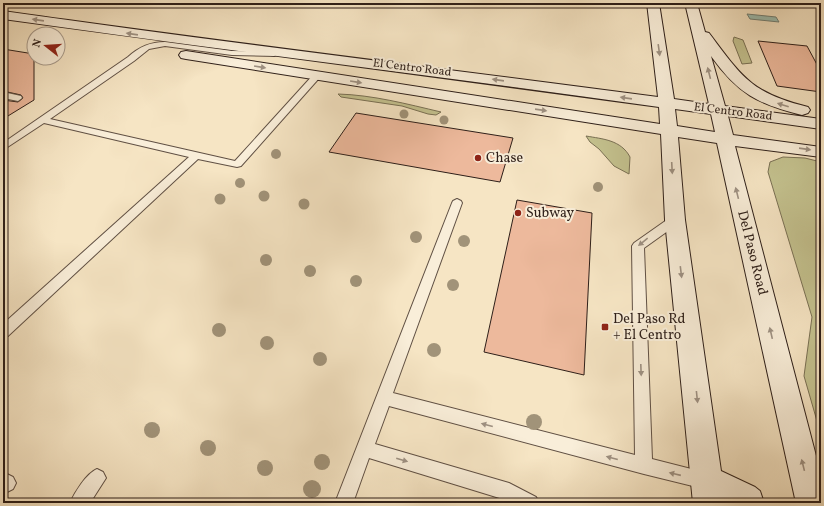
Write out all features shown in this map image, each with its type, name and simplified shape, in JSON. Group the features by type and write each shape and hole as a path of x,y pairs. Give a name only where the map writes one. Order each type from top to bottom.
{"street":[{"path":"653,3 663,72 665,103 669,130 675,220 708,492 744,498 748,503"},
{"name":"Del Paso Road","path":"691,3 725,138 812,503"},
{"name":"El Centro Road","path":"3,15 157,37 433,71 821,124"},
{"path":"697,25 732,74 753,92 772,102 790,108 821,114"},
{"name":"El Centro Road","path":"127,46 669,130 821,152"}],"lane":[{"path":"3,147 131,59 142,48 166,44 232,53 295,54"},
{"path":"42,120 196,156 237,164 317,76"},
{"path":"3,95 18,98"},
{"path":"3,332 196,156"},
{"path":"344,503 457,203"},
{"path":"644,466 638,246 675,220"},
{"path":"384,398 644,466 708,492"},
{"path":"365,449 509,492 530,503"},
{"path":"79,503 97,478"}],"shaded area":[{"path":"747,14 776,17 779,22 750,19"},
{"path":"734,37 743,40 752,63 742,64 733,41"},
{"path":"338,94 377,98 441,112 436,115 428,114 402,106 341,97"},
{"path":"586,136 611,141 622,147 630,157 629,174 614,166"},
{"path":"783,157 805,158 821,162 821,435 804,376 812,317 768,172 770,162"}],"building":[{"path":"758,41 807,46 821,72 821,92 777,86"},
{"path":"3,49 26,53 26,66 34,66 34,100 3,119 3,100 18,102 23,98 21,95 3,91"},
{"path":"356,113 513,138 500,182 329,152"},
{"path":"517,200 592,213 584,375 484,352"}],"place":[{"name":"Chase","path":"478,158"},
{"name":"Subway","path":"518,213"},
{"name":"Del Paso Rd + El Centro","path":"605,327"}]}
